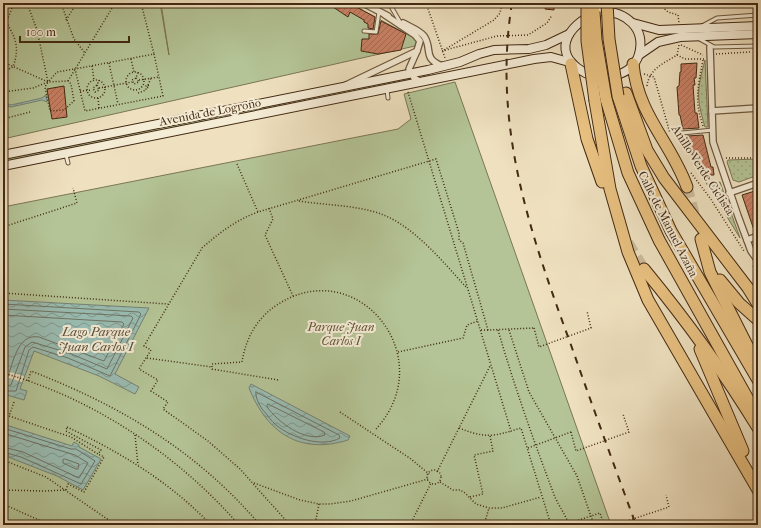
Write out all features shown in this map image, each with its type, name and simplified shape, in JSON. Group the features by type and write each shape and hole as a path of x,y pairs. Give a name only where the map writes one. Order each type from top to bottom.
{"highway":[{"path":"587,3 587,41 600,100 610,189 628,252 648,300 758,490"},
{"name":"Calle de Manuel Azaña","path":"593,3 600,100 628,173 659,240 758,417"},
{"name":"Calle de Manuel Azaña","path":"607,3 610,39 622,94 641,166 671,231 758,380"},
{"path":"614,3 622,94 647,150 664,178 748,288 758,304"},
{"path":"636,59 634,79 644,106 680,168 687,187"},
{"path":"570,63 587,139 602,182"},
{"path":"701,239 710,272 758,367"},
{"path":"705,253 726,288 758,320"},
{"path":"644,269 688,323 758,428"},
{"path":"688,323 688,327 698,345 758,484"}],"main road":[{"path":"680,37 633,23 626,17 614,12 602,11 591,14 575,26 569,34 565,50 570,63 586,74 598,77 618,75 658,42 680,37 695,32 758,26"},
{"path":"633,23 640,40 636,59"},
{"path":"695,32 758,34"},
{"name":"Avenida de Logroño","path":"3,155 410,73 444,64 460,62 479,54 494,50 529,49 546,45 569,34"},
{"name":"Avenida de Logroño","path":"3,166 540,58 551,57 570,63"}],"street":[{"path":"365,3 379,12 418,31 424,36 428,53 434,63 444,64"},
{"path":"385,15 418,38 420,41 409,69 410,73 421,82"},
{"path":"710,46 713,142 729,193 747,240 758,261"},
{"name":"Avenida de Logroño","path":"342,87 417,51"},
{"path":"712,111 758,108"},
{"path":"729,193 758,183"},
{"path":"747,240 758,236"}],"lane":[{"path":"389,3 400,22"},
{"path":"364,31 376,32 379,12"},
{"path":"758,15 717,18 695,32 710,46 758,46"},
{"path":"386,89 388,98"},
{"path":"682,133 713,130"},
{"path":"66,153 68,163"}],"path":[{"path":"6,23 14,3"},
{"path":"27,3 36,30 48,82"},
{"path":"61,3 74,39 85,53"},
{"path":"66,20 77,3"},
{"path":"68,81 115,3"},
{"path":"75,69 85,111 163,96 141,3"},
{"path":"426,3 442,52 444,64"},
{"path":"442,52 494,20 500,13 502,3"},
{"path":"658,3 668,12 678,15 680,37 677,55"},
{"path":"442,52 498,36 528,35 546,24 552,15"},
{"path":"3,17 15,38 17,47 14,67"},
{"path":"680,37 704,55"},
{"path":"716,54 750,52"},
{"path":"68,81 71,84 74,101 64,110 54,112 50,111 45,87 57,72 154,54"},
{"path":"677,55 685,59 704,59"},
{"path":"648,91 647,85 651,76 660,64 677,55"},
{"path":"131,59 134,72"},
{"path":"3,62 48,82"},
{"path":"109,63 118,104"},
{"path":"92,66 94,80"},
{"path":"3,72 14,67"},
{"path":"136,78 138,72"},
{"path":"126,82 129,74 138,72 144,79 146,86"},
{"path":"640,73 654,77 670,133"},
{"path":"129,74 133,78 139,80 159,76"},
{"path":"132,82 133,78"},
{"path":"132,90 137,90 138,93 146,86 151,78"},
{"path":"94,80 99,80 105,87 105,92 98,98 93,97 87,90 90,82 94,80"},
{"path":"97,86 99,80"},
{"path":"138,84 139,80"},
{"path":"3,92 33,88 48,82 68,81"},
{"path":"90,82 94,86 100,88 126,82 138,84 142,88"},
{"path":"126,82 132,90"},
{"path":"132,90 134,84"},
{"path":"92,90 94,86"},
{"path":"137,90 146,86"},
{"path":"93,97 95,92 100,88"},
{"path":"80,91 92,90 95,92"},
{"path":"98,91 102,96"},
{"path":"408,91 428,161 481,330 490,366 511,431"},
{"path":"98,98 99,108"},
{"path":"3,119 30,112"},
{"name":"Anillo Verde Ciclista","path":"664,126 673,139"},
{"path":"723,154 727,164"},
{"path":"725,158 758,158"},
{"path":"290,525 253,483 208,441 163,409 168,402 151,391 158,380 139,369 151,350 144,346 202,248 242,218 270,208 436,159 460,240 463,243 482,305 488,330"},
{"path":"237,164 258,212"},
{"name":"Anillo Verde Ciclista","path":"688,168 710,198 746,254"},
{"path":"3,227 77,203 73,188"},
{"path":"298,200 376,212 400,224 422,240 468,288"},
{"path":"270,208 273,219 265,235 293,296"},
{"path":"751,262 758,272"},
{"path":"146,358 212,366 212,364 242,362 246,343 261,318 276,305 293,296 321,291 340,294 358,301 380,318 391,334 398,352 400,378 397,394 390,410 376,429"},
{"path":"3,293 168,304"},
{"path":"481,330 534,328 539,347 591,328 587,311"},
{"path":"398,352 463,338 467,325 478,322"},
{"path":"498,330 514,385 553,494 569,524"},
{"path":"509,330 529,392 557,438 577,476 594,525"},
{"path":"212,366 212,369 278,380"},
{"path":"437,472 490,366"},
{"path":"28,381 31,371 72,387 111,406 149,428 185,453 218,482 260,525"},
{"path":"3,373 23,379 65,396 101,414 135,434 168,458 198,483 240,525"},
{"path":"14,402 9,416 71,437 104,457 84,492 68,484 66,490"},
{"path":"340,412 411,459 429,474"},
{"path":"527,448 571,432 576,451 628,432 623,414"},
{"path":"98,454 101,450 66,431 67,428 104,444 138,465 171,488 211,525"},
{"path":"459,428 478,436 490,436 521,428 550,525"},
{"path":"135,434 138,465"},
{"path":"470,497 483,494 474,455 493,451 490,436"},
{"path":"3,460 46,477 116,525"},
{"path":"433,471 437,472 441,476 440,482 436,484 431,483 428,479 429,474 433,471"},
{"path":"253,483 300,500 319,504 351,501 428,479"},
{"path":"440,482 452,490 460,490 465,493 476,504 489,508 502,508 541,497"},
{"path":"410,525 431,483"},
{"path":"3,490 44,492 66,490"},
{"path":"615,525 668,507 666,495"},
{"path":"3,504 50,525"},
{"path":"319,504 316,519 324,525"},
{"path":"484,525 489,508"},
{"path":"564,525 600,514 604,525"}],"green space":[{"path":"3,3 160,3 169,55 161,3 349,3 416,39 417,43 415,46 3,139"},
{"path":"705,60 708,127 705,127 699,101 700,79"},
{"path":"408,78 408,80 386,85 3,162 3,159"},
{"name":"Parque Juan Carlos I","path":"455,82 611,525 3,525 3,207 398,129 411,119 404,94"},
{"path":"758,159 758,175 739,182 733,180 727,162 728,160"},
{"path":"700,173 716,183 720,182 740,238"}],"water":[{"path":"46,95 47,102 42,100 11,107 3,105 3,102 11,105 42,98"},
{"name":"Lago Parque Juan Carlos I","path":"3,300 149,308 115,374 139,387 135,394 99,376 34,351 20,389 27,391 24,400 7,395 3,409"},
{"path":"251,384 350,436 348,440 331,444 315,445 300,442 287,436 265,417 256,404 249,388"},
{"path":"3,424 72,446 74,442 79,445 79,447 101,459 83,490 57,476 3,455"}],"pier":[{"path":"3,370 24,376 22,382 3,376"}],"building":[{"path":"335,3 349,3 375,17 373,29 368,28 368,24 364,22 364,20 350,12 348,17 333,7"},
{"path":"546,3 554,3 554,10 545,9"},
{"path":"381,21 406,34 401,50 378,54 361,51 362,39 369,39 369,34 378,34"},
{"path":"697,63 696,78 694,78 695,85 693,85 695,113 697,113 699,128 683,129 679,115 677,87 679,86 681,64"},
{"path":"64,86 67,117 52,119 47,89"},
{"path":"703,135 714,175 706,175 706,173 701,171 701,168 697,168 694,155 692,155 692,148 690,148 688,142 687,136"},
{"path":"758,190 758,232 755,233 742,195"}],"tunnel":[{"path":"687,187 696,221"},
{"path":"628,243 644,269"}],"railway":[{"path":"512,3 507,48 507,92 511,135 519,178 529,220 556,303 636,525"}]}
